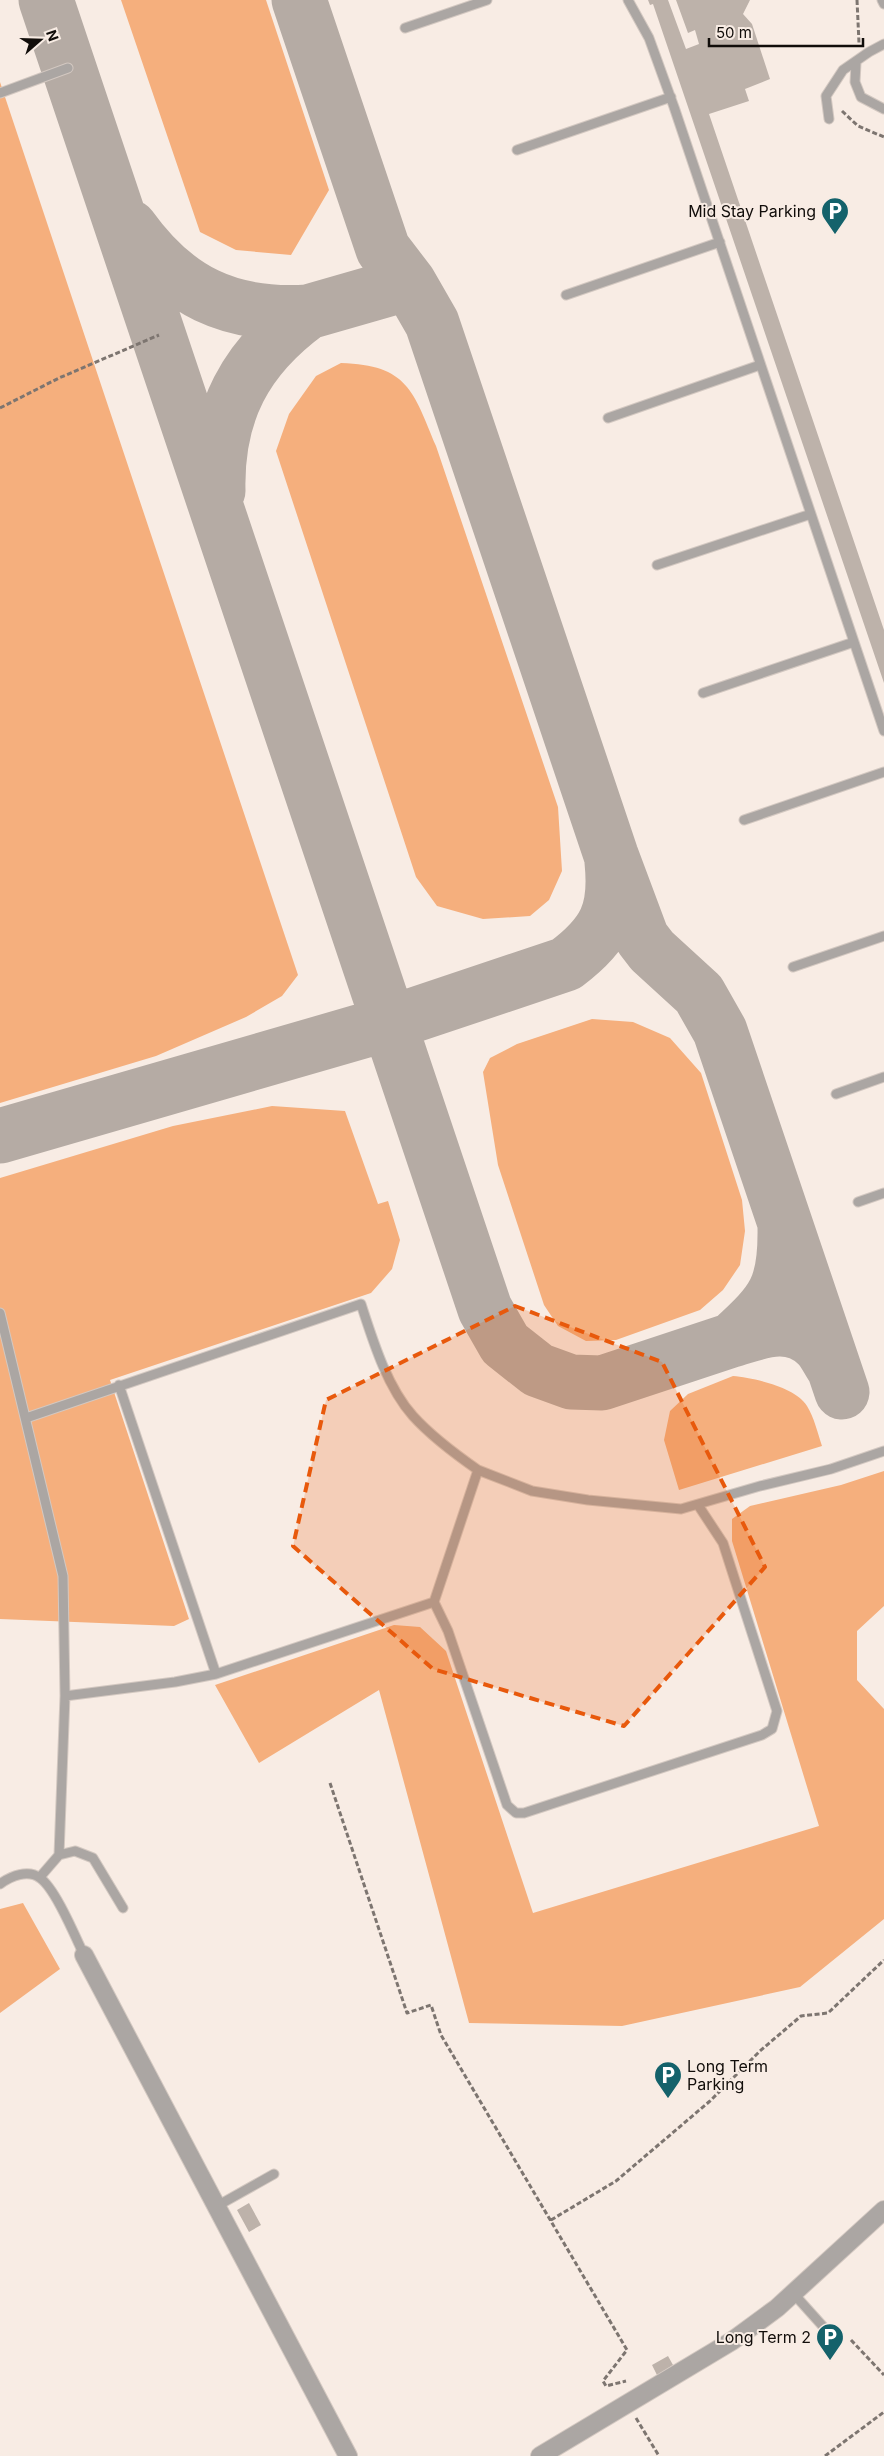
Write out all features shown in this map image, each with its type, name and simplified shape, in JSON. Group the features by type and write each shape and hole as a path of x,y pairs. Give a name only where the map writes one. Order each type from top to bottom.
{"street":[{"path":"84,1955 348,2456"},
{"path":"540,2456 732,2341 793,2293 884,2210"}],"lane":[{"path":"405,28 487,0"},
{"path":"628,0 650,38 671,97 884,731"},
{"path":"882,0 884,4"},
{"path":"829,119 826,96 843,70 856,63 868,52 884,44"},
{"path":"856,63 855,82 861,97 884,109"},
{"path":"0,93 68,68"},
{"path":"517,150 671,97"},
{"path":"566,295 720,242"},
{"path":"608,418 760,365"},
{"path":"658,565 811,514"},
{"path":"703,693 854,642"},
{"path":"744,820 884,772"},
{"path":"793,967 884,936"},
{"path":"836,1094 884,1077"},
{"path":"858,1202 884,1192"},
{"path":"26,1418 361,1304 372,1340 384,1366 412,1415 430,1433 478,1470 532,1491 681,1509 760,1486 831,1469 884,1451"},
{"path":"0,1313 63,1576 65,1696 59,1855"},
{"path":"120,1385 216,1674"},
{"path":"478,1470 434,1602 448,1631 507,1805 516,1813 524,1813 762,1735 772,1729 777,1710 723,1543 698,1505"},
{"path":"65,1696 175,1682 216,1674 434,1602"},
{"path":"40,1877 59,1855 75,1851 94,1858 123,1908"},
{"path":"0,1884 6,1879 26,1873 40,1877 52,1892 84,1955"},
{"path":"216,2206 274,2174"},
{"path":"793,2293 837,2342"}],"path":[{"path":"0,408 60,378 159,335"},
{"path":"330,1783 407,2013 431,2005 441,2035 627,2350 603,2381 606,2386 634,2380"},
{"path":"551,2220 616,2181 696,2113 801,2016 828,2013 884,1960"},
{"path":"846,2334 884,2375"},
{"path":"627,2404 659,2456"},
{"path":"825,2456 884,2412"}],"highlighted area":[{"path":"515,1306 662,1362 765,1567 624,1726 433,1669 293,1546 326,1400"}],"shaded area":[{"path":"121,0 266,0 329,190 291,255 236,250 200,232"},
{"path":"0,82 298,975 282,996 246,1017 156,1056 0,1103"},
{"path":"341,363 381,369 405,385 414,396 436,446 558,807 562,871 549,900 530,916 483,919 437,906 416,877 276,451 289,414 316,376"},
{"path":"592,1019 633,1022 670,1038 701,1073 742,1200 745,1231 740,1265 723,1290 700,1310 616,1340 586,1341 558,1326 544,1305 498,1165 483,1072 490,1058 517,1044"},
{"path":"272,1106 345,1111 378,1204 388,1201 400,1240 392,1269 371,1293 110,1380 189,1619 174,1626 0,1619 0,1178 173,1126"},
{"path":"733,1376 774,1385 802,1399 812,1415 822,1446 679,1490 664,1440 670,1411 688,1394"},
{"path":"884,1471 884,1606 857,1631 857,1680 884,1709 884,1919 800,1987 622,2026 469,2023 379,1690 259,1763 215,1685 394,1625 420,1627 446,1651 533,1913 819,1826 732,1541 732,1519 750,1506 841,1485"},
{"path":"23,1903 60,1969 0,2013 0,1909"}],"building":[{"path":"648,0 668,0 686,49 699,44 695,30 688,33 676,0 750,0 743,14 752,24 770,79 745,89 749,101 709,114 884,630 884,683 653,4 650,5"},
{"path":"249,2203 261,2225 249,2232 237,2210"},
{"path":"668,2356 673,2365 657,2375 652,2365"}],"taxiway":[{"path":"46,0 485,1309 505,1344 538,1370 571,1382 602,1383 732,1340"},
{"path":"299,0 383,249 409,283 432,323 611,855 642,938 652,951 699,994 720,1031 842,1392"},
{"path":"130,227 166,268 186,283 207,295 229,304 253,310 308,312 267,348 251,368 239,390 229,412 222,437 218,491"},
{"path":"308,312 409,283"},
{"path":"0,1136 390,1023 566,964 591,942 606,920 613,894 612,862"},
{"path":"785,1227 783,1264 775,1291 759,1314 732,1340 754,1333 786,1329 807,1336 819,1346 833,1367"}],"place":[{"name":"Mid Stay Parking","path":"835,235"},
{"name":"Long Term Parking","path":"668,2099"},
{"name":"Long Term 2","path":"830,2361"}]}
